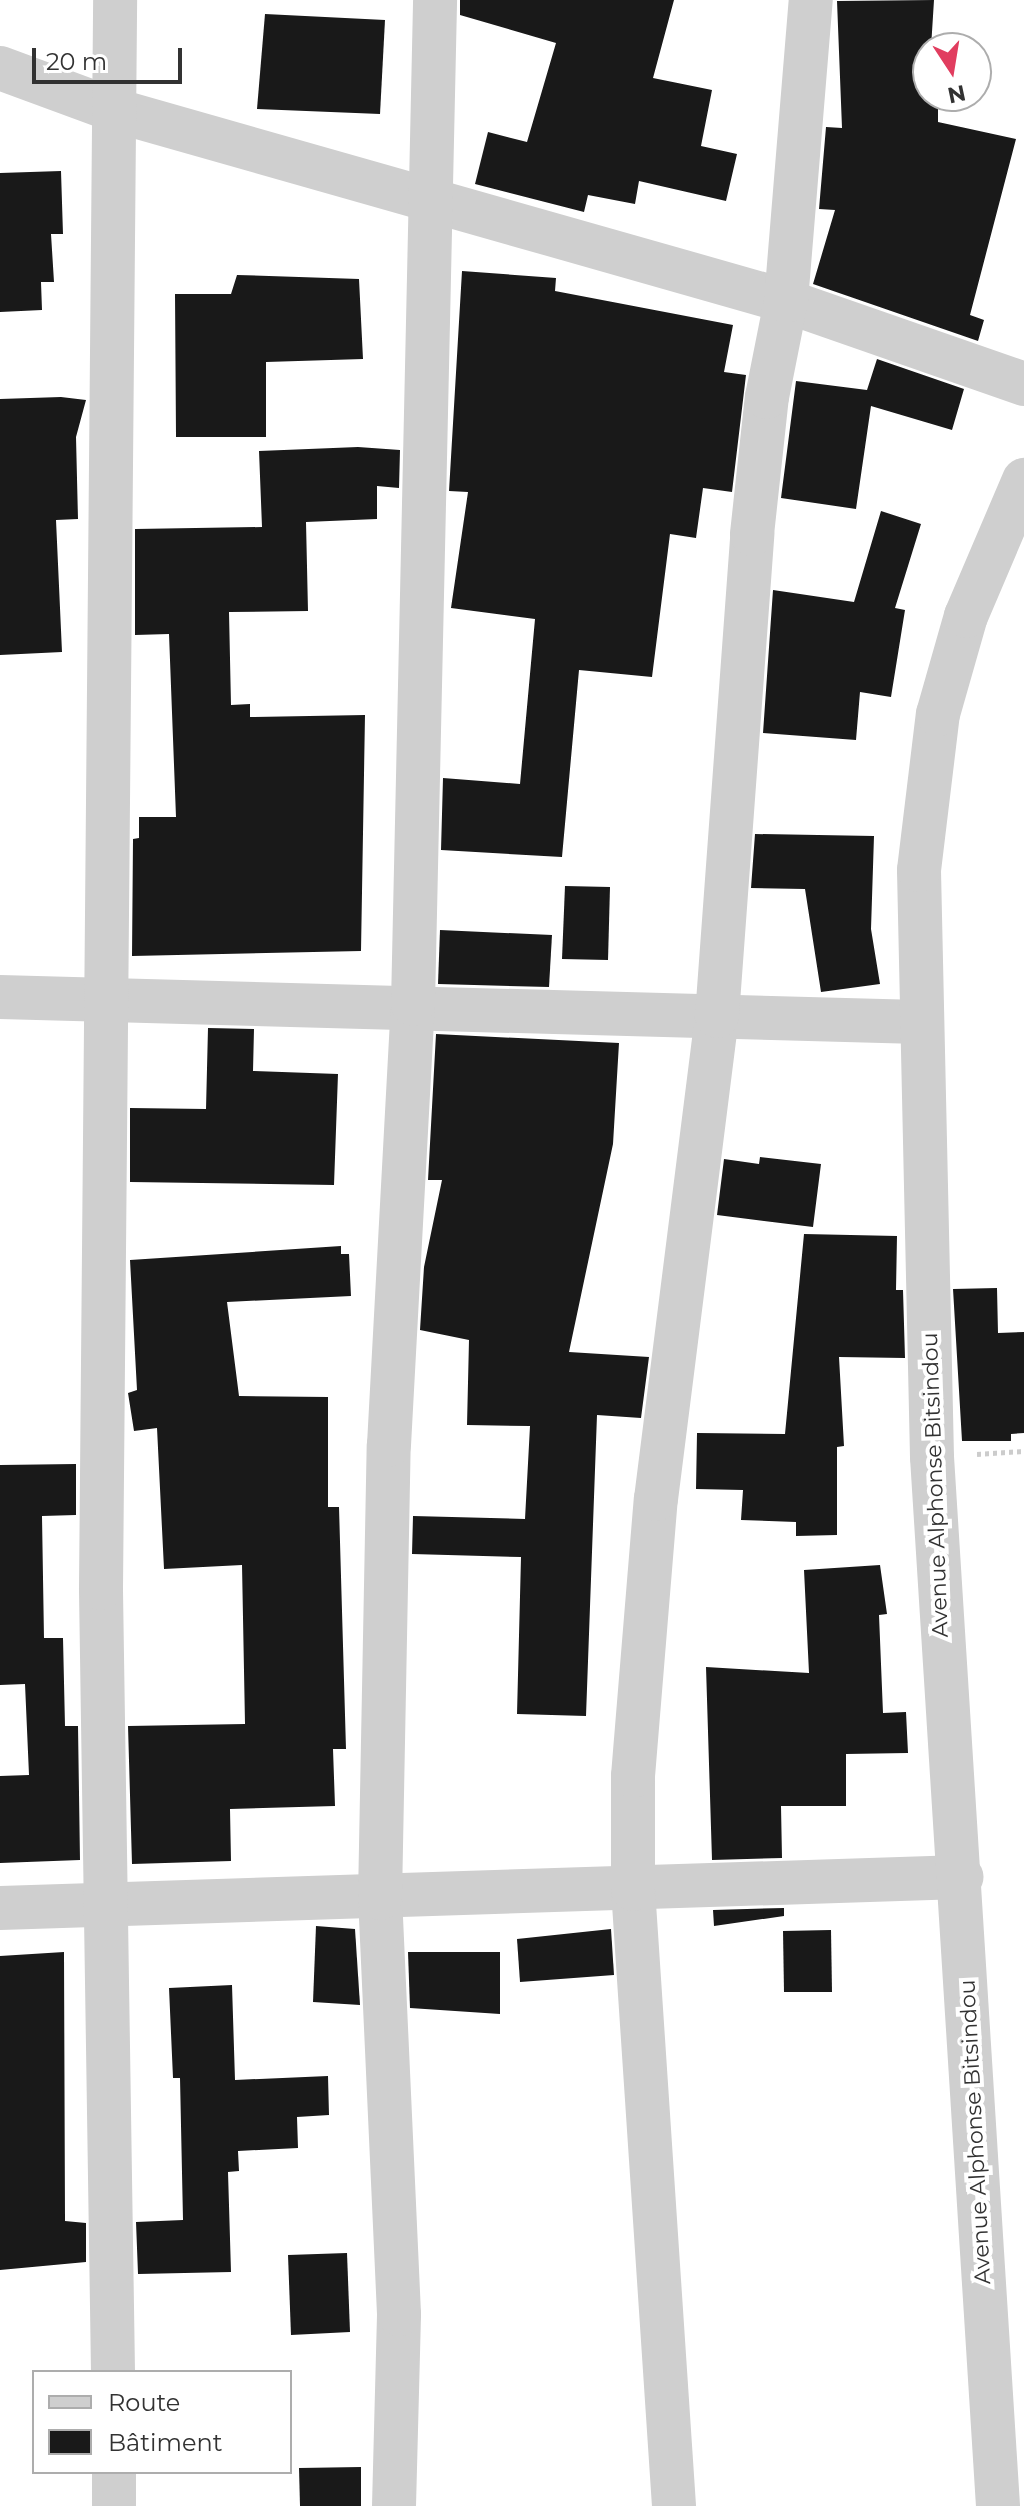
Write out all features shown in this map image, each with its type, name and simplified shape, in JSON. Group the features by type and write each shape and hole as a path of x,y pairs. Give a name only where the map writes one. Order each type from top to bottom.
{"street":[{"path":"113,2370 110,1903 101,1588 115,0"},
{"path":"394,2506 399,2314 380,1898 389,1445 413,1004 428,201 435,0"},
{"path":"674,2506 633,1889 633,1776 656,1499 717,1016 752,534 786,301 811,0"},
{"path":"0,68 114,110 786,301 1024,384"},
{"name":"Avenue Alphonse Bitsindou","path":"998,2506 962,1877 934,1487 920,1022 919,870 938,714 966,616 1024,480"},
{"path":"0,997 413,1004 920,1022"},
{"path":"0,1908 962,1877"},
{"path":"114,2474 114,2506"}],"building":[{"path":"460,0 674,0 653,78 712,90 701,146 737,154 726,201 639,181 635,204 588,195 584,212 475,184 488,132 527,142 556,43 460,15"},
{"path":"934,0 932,32 912,32 912,112 938,112 938,122 1016,139 970,315 984,320 978,341 813,284 835,210 819,209 826,127 842,128 837,1"},
{"path":"265,14 385,20 380,114 257,109"},
{"path":"61,171 63,234 51,234 54,282 41,282 42,310 0,312 0,173"},
{"path":"462,271 556,278 555,291 733,325 724,372 746,375 732,492 703,488 696,538 670,534 652,677 579,670 562,857 441,850 443,778 520,784 535,619 451,608 468,492 449,491"},
{"path":"237,275 359,279 363,359 266,362 266,437 176,437 175,294 231,294"},
{"path":"877,359 964,389 952,430 871,406 856,509 781,498 796,381 867,390"},
{"path":"61,397 86,400 76,437 78,519 56,520 62,652 0,655 0,399"},
{"path":"358,447 400,450 399,488 377,486 377,519 306,522 308,611 229,612 231,705 250,704 250,717 365,715 361,951 132,956 133,839 139,838 139,817 176,817 169,634 135,635 135,529 262,527 259,451"},
{"path":"881,511 921,524 895,608 905,610 891,697 860,692 856,740 763,733 773,590 854,602"},
{"path":"755,834 874,836 871,929 880,984 821,992 805,889 751,888"},
{"path":"565,886 610,887 608,960 562,959"},
{"path":"440,930 552,935 549,987 438,984"},
{"path":"208,1028 254,1029 253,1071 338,1074 334,1185 130,1182 130,1108 206,1109"},
{"path":"436,1034 619,1043 613,1144 569,1352 649,1357 641,1418 597,1415 586,1716 517,1714 521,1557 412,1554 413,1516 525,1519 530,1426 467,1425 469,1340 420,1330 424,1267 442,1180 428,1180"},
{"path":"760,1157 821,1164 813,1227 717,1215 724,1159 759,1164"},
{"path":"804,1234 897,1236 896,1290 903,1290 905,1358 839,1357 844,1446 837,1447 837,1535 796,1536 796,1522 741,1520 743,1490 696,1489 697,1433 785,1434"},
{"path":"341,1246 341,1254 349,1254 351,1296 227,1302 239,1396 328,1397 328,1507 339,1507 346,1749 333,1749 335,1806 230,1809 231,1861 132,1864 128,1726 245,1724 242,1565 164,1569 157,1428 134,1431 128,1393 137,1390 130,1260"},
{"path":"997,1288 998,1333 1024,1332 1024,1433 1011,1434 1011,1441 962,1441 953,1289"},
{"path":"76,1464 76,1515 42,1516 44,1638 63,1638 65,1726 78,1726 80,1860 0,1863 0,1776 29,1775 25,1684 0,1685 0,1465"},
{"path":"880,1565 887,1614 879,1615 883,1713 906,1712 908,1753 846,1754 846,1806 781,1806 782,1858 712,1860 706,1667 809,1673 804,1570"},
{"path":"784,1908 784,1916 714,1926 713,1910"},
{"path":"316,1926 355,1929 360,2005 313,2002"},
{"path":"611,1929 614,1975 520,1982 517,1939"},
{"path":"831,1930 832,1992 784,1992 783,1931"},
{"path":"64,1952 65,2221 86,2223 86,2262 0,2270 0,1956"},
{"path":"408,1952 500,1952 500,2014 410,2008"},
{"path":"232,1985 235,2080 328,2076 329,2115 297,2117 298,2148 238,2151 239,2171 228,2172 231,2272 138,2274 136,2222 183,2220 180,2078 173,2078 169,1988"},
{"path":"347,2253 350,2332 291,2335 288,2255"},
{"path":"361,2467 361,2506 300,2506 299,2468"}]}
